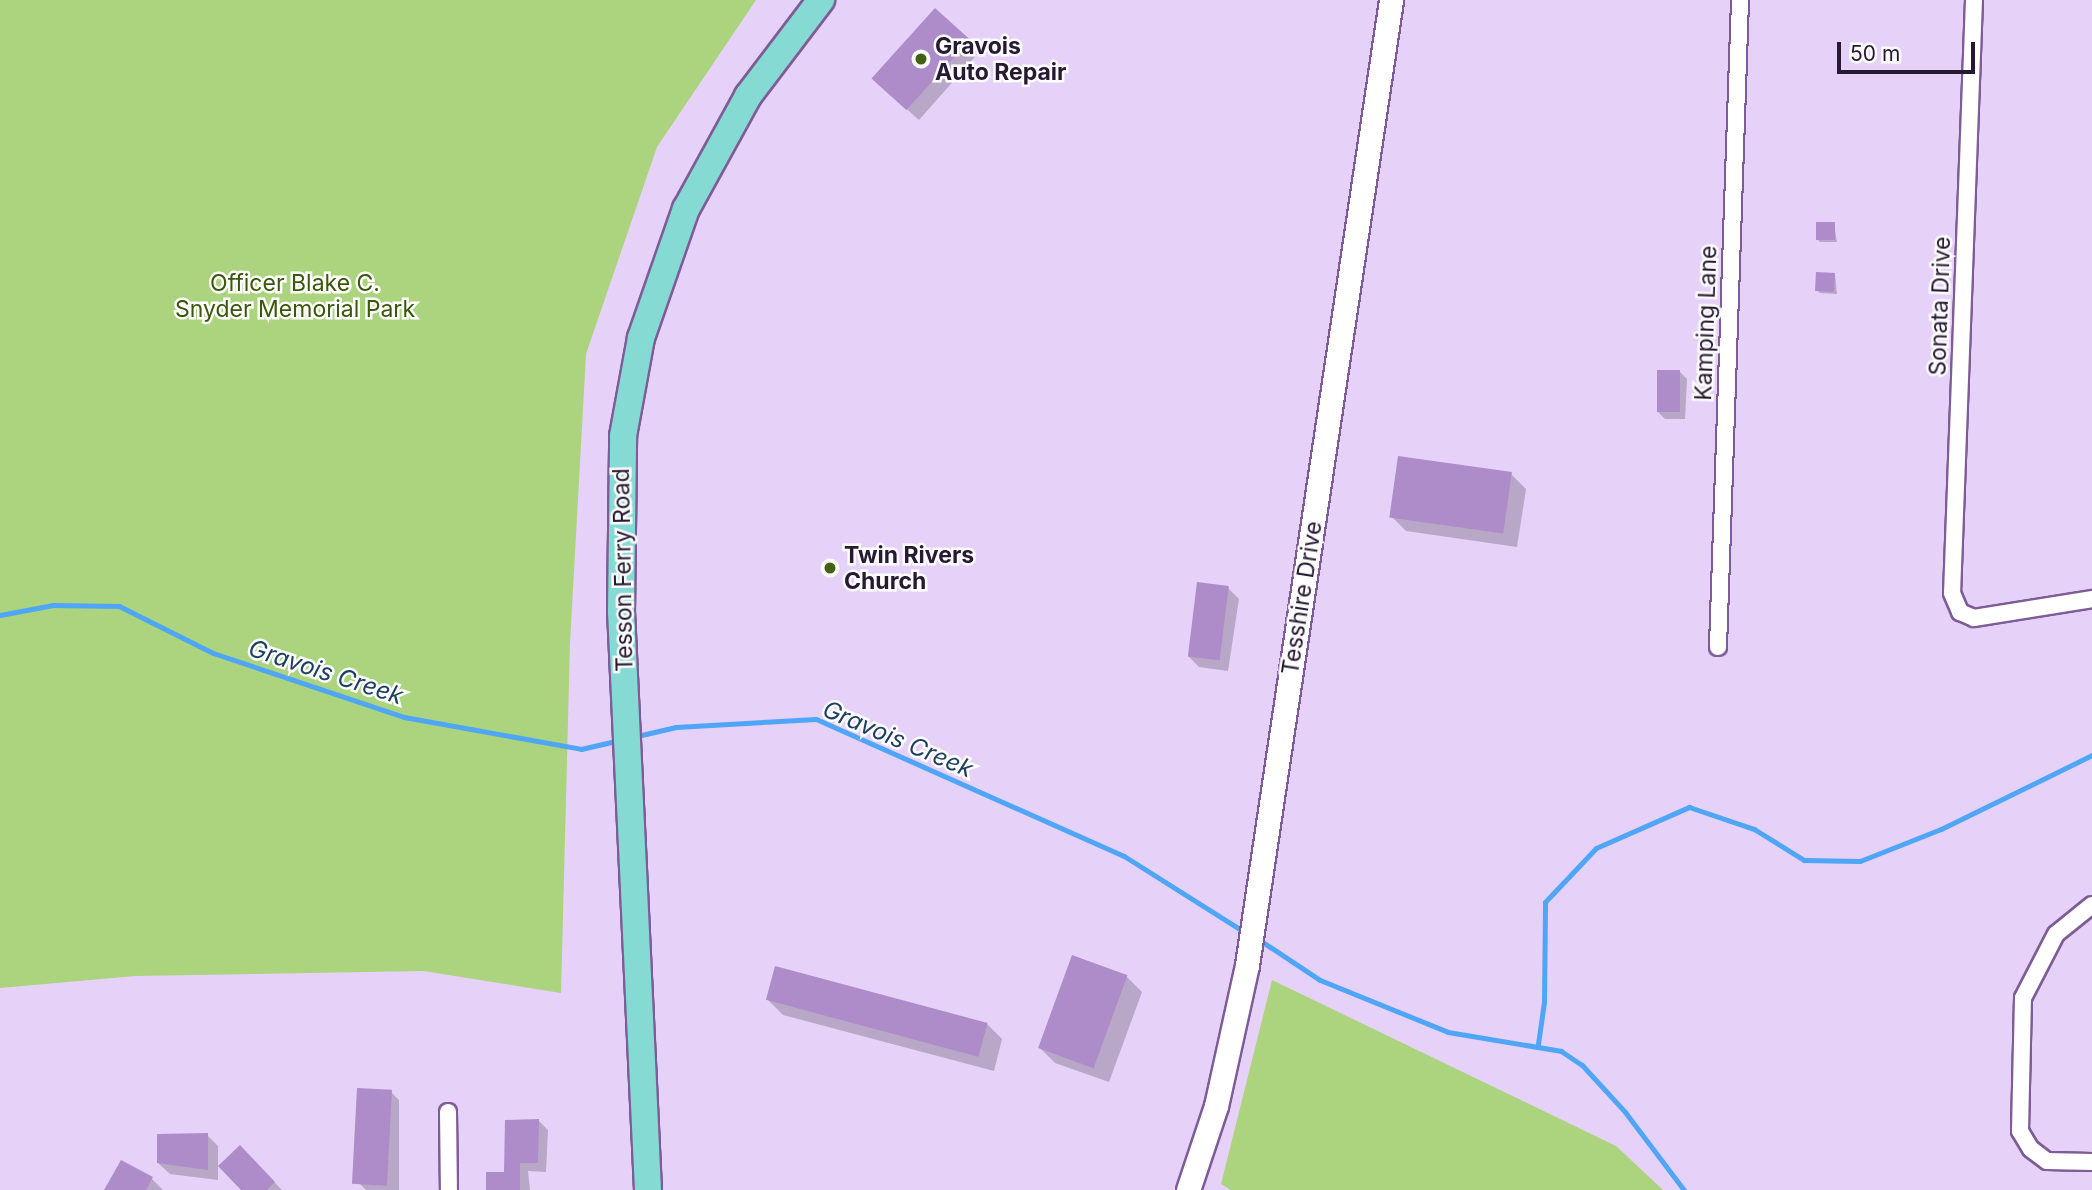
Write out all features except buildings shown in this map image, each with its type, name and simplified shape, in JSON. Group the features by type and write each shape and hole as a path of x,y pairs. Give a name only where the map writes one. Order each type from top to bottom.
{"main road":[{"name":"Tesson Ferry Road","path":"648,1190 621,612 624,436 655,292 686,209 713,154 766,69 821,0"}],"street":[{"name":"Tesshire Drive","path":"1188,1190 1216,1106 1247,965 1391,0"},
{"name":"Kamping Lane","path":"1718,647 1740,0"},
{"name":"Sonata Drive","path":"1974,0 1952,593 1960,612 1973,618 2092,599"},
{"path":"2092,905 2056,933 2023,998 2020,1131 2031,1149 2047,1161 2092,1162"},
{"path":"448,1112 449,1190"}],"green space":[{"name":"Officer Blake C. Snyder Memorial Park","path":"0,0 756,0 657,147 586,354 570,643 561,993 423,971 135,976 0,988"},
{"path":"1272,980 1616,1146 1663,1190 1231,1190 1221,1184"}],"waterway":[{"name":"Gravois Creek","path":"0,615 53,605 119,606 213,653 404,717 581,749 620,740"},
{"name":"Gravois Creek","path":"633,737 676,727 816,719 1124,856 1246,933"},
{"path":"1538,1044 1544,1002 1545,902 1596,848 1689,807 1754,829 1804,860 1860,861 1941,829 2092,755"},
{"name":"Gravois Creek","path":"1258,939 1320,980 1448,1032 1561,1051 1582,1065 1625,1112 1684,1190"}],"place":[{"name":"Gravois Auto Repair","path":"921,59"},
{"name":"Twin Rivers Church","path":"830,568"}]}
